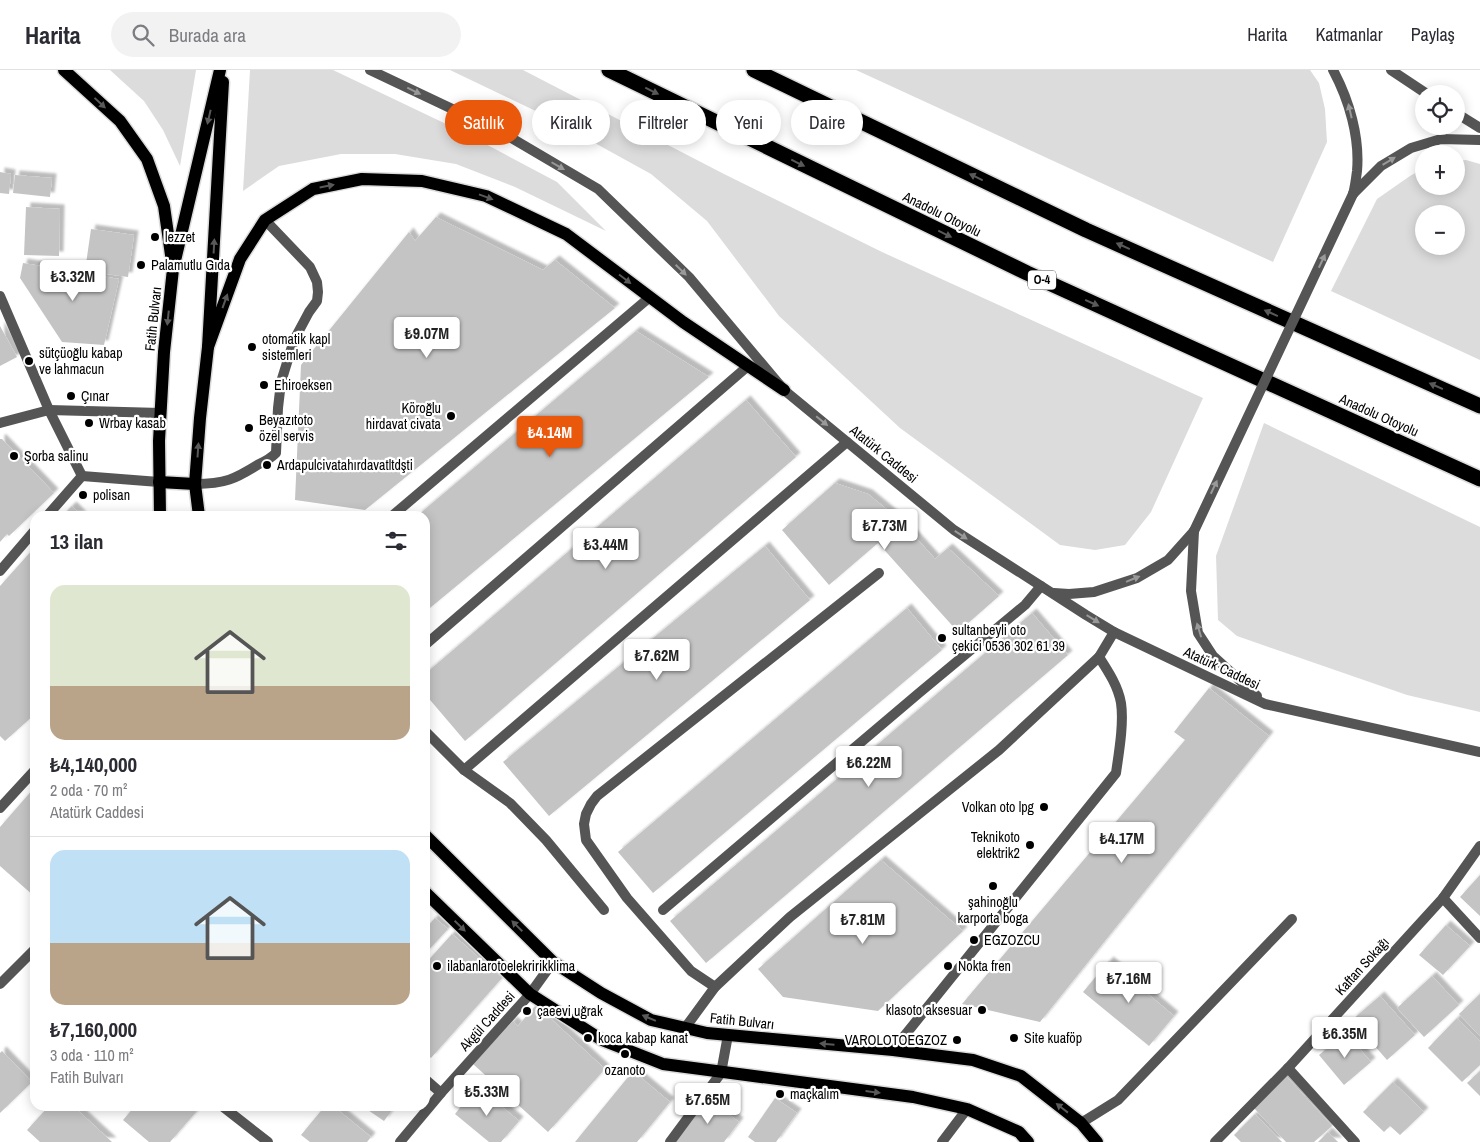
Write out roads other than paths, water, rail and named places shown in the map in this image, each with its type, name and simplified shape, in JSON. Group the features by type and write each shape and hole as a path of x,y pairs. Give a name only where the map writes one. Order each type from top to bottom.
{"highway":[{"name":"Anadolu Otoyolu","path":"609,70 1027,273 1480,479"},
{"path":"754,70 1086,230 1480,406"}],"main road":[{"path":"64,70 120,122 147,159 164,206 173,269"},
{"path":"198,511 195,484 208,347 222,70"},
{"name":"Fatih Bulvarı","path":"160,511 159,441 164,352 173,269 222,70"},
{"path":"208,347 240,259 264,220 312,189 362,179 422,180 486,196 566,234 683,322 784,390"},
{"path":"159,482 195,484"},
{"name":"Fatih Bulvarı","path":"430,840 553,962 601,993 652,1020 707,1033 894,1050 973,1060 1021,1076 1081,1123 1097,1142"},
{"path":"430,897 530,994 602,1040 662,1064 913,1097 968,1108 1019,1132 1028,1142"}],"street":[{"name":"Atatürk Caddesi","path":"370,70 503,134 598,189 689,277 784,390 954,530 1114,632 1265,704 1480,752"},
{"path":"1052,593 1094,592 1137,578 1168,560 1194,531 1354,194 1357,171 1356,143 1348,104 1333,70"},
{"path":"1391,70 1415,86"},
{"path":"1465,119 1480,128"},
{"path":"1354,194 1381,166 1411,148 1441,140 1480,140"},
{"path":"195,484 214,484 233,479 246,473 276,453 281,382 294,340 302,323 317,301 317,282 310,267 264,220"},
{"path":"0,296 49,410 82,476"},
{"path":"398,511 650,297"},
{"path":"430,641 748,366"},
{"path":"0,423 49,410 161,413"},
{"path":"464,770 847,442"},
{"path":"82,476 159,482"},
{"path":"51,511 82,476"},
{"path":"1194,531 1191,591 1198,633 1213,656 1265,704"},
{"path":"0,571 30,536"},
{"path":"715,987 691,971 628,898 586,840 584,824 586,814 590,804 597,796 879,573"},
{"path":"662,910 1025,604 1041,586"},
{"path":"685,1028 715,987 790,917 999,750 1100,657 1114,632"},
{"path":"894,1050 1116,773 1120,749 1120,702 1112,679 1100,657"},
{"path":"430,736 464,770 510,804 546,840 604,910"},
{"path":"0,808 30,775"},
{"name":"Kaftan Sokağı","path":"1215,1142 1288,1068 1443,898 1480,846"},
{"path":"1443,898 1480,938"},
{"path":"1081,1123 1118,1100 1292,919"},
{"path":"0,984 30,954"},
{"name":"Akgül Caddesi","path":"430,1106 530,994 553,962"},
{"path":"670,1142 721,1073 728,1035"},
{"path":"1288,1068 1355,1142"},
{"path":"430,1084 441,1093"},
{"path":"942,1142 968,1108"},
{"path":"228,1111 268,1142"},
{"name":"Akgül Caddesi","path":"400,1142 426,1111"}],"place":[{"name":"lezzet","path":"155,237"},
{"name":"Palamutlu Gıda","path":"141,265"},
{"name":"otomatik kapl sistemleri","path":"252,347"},
{"name":"sütçüoğlu kabap ve lahmacun","path":"29,361"},
{"name":"Ehiroeksen","path":"264,385"},
{"name":"Çınar","path":"71,396"},
{"name":"Köroğlu hirdavat civata","path":"451,416"},
{"name":"Wrbay kasab","path":"89,423"},
{"name":"Beyazıtoto özel servis","path":"249,428"},
{"name":"Şorba salinu","path":"14,456"},
{"name":"Ardapulcivatahırdavatltdşti","path":"267,465"},
{"name":"polisan","path":"83,495"},
{"name":"sultanbeyli oto çekici 0536 302 61 39","path":"942,638"},
{"name":"Volkan oto lpg","path":"1044,807"},
{"name":"Teknikoto elektrik2","path":"1030,845"},
{"name":"şahinoğlu karporta boga","path":"993,886"},
{"name":"EGZOZCU","path":"974,940"},
{"name":"ilabanlarotoelekririkklima","path":"437,966"},
{"name":"Nokta fren","path":"948,966"},
{"name":"klasoto aksesuar","path":"982,1010"},
{"name":"çaeevi uğrak","path":"527,1011"},
{"name":"koca kabap kanat","path":"588,1038"},
{"name":"Site kuaföp","path":"1014,1038"},
{"name":"VAROLOTOEGZOZ","path":"957,1040"},
{"name":"ozanoto","path":"625,1054"},
{"name":"maçkalım","path":"780,1094"}]}
